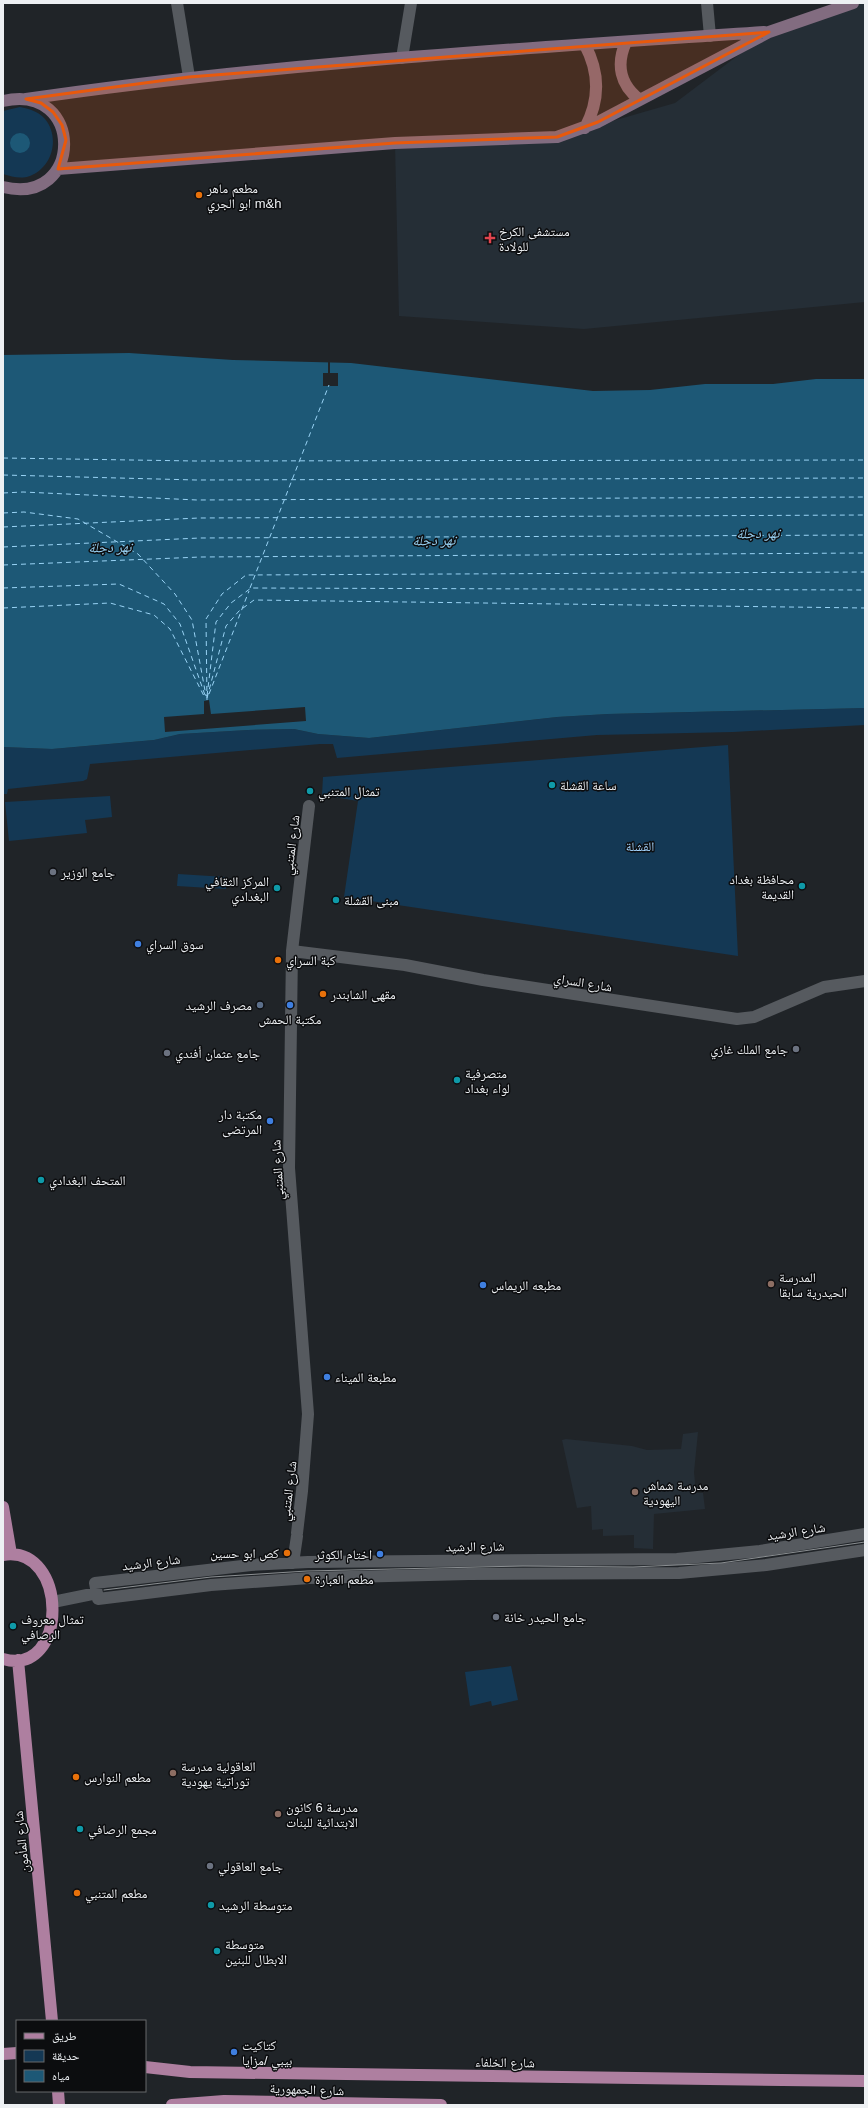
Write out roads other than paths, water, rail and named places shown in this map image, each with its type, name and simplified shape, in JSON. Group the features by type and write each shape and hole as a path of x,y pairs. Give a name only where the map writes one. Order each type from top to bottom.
{"main road":[{"path":"3,1507 7,1554 23,1557 38,1568 48,1584 53,1602 52,1621 46,1639 34,1654 18,1660 3,1659"},
{"name":"شارع المأمون","path":"18,1660 52,2020"},
{"path":"3,2054 16,2053"},
{"name":"شارع الخلفاء","path":"146,2067 190,2072 865,2081"},
{"path":"58,2092 59,2105"},
{"name":"شارع الجمهورية","path":"172,2105 224,2101 441,2105"}],"street":[{"path":"177,3 189,77"},
{"path":"402,58 411,3"},
{"path":"707,3 710,36"},
{"path":"58,169 396,144 557,137 585,128 770,32 853,3"},
{"path":"3,101 189,77 402,58 770,32"},
{"path":"626,42 620,60 622,78 630,91 640,100"},
{"path":"585,45 595,68 597,93 593,111 585,128"},
{"path":"3,187 16,190 32,188 47,181 58,169 64,155 66,140 62,125 53,112 41,103 26,99"},
{"name":"شارع المتنبي","path":"293,1563 302,1491 308,1414 289,1168 292,951 309,806"},
{"name":"شارع السراي","path":"292,951 388,963 483,980 737,1019 754,1017 824,987 865,981"},
{"name":"شارع الرشيد","path":"97,1593 95,1583 244,1566 293,1563 677,1559 760,1551 865,1534"},
{"path":"53,1602 97,1593 98,1599 251,1581 309,1578 485,1574 679,1573 766,1565 865,1550"}],"water":[{"path":"16,133 24,133 30,139 30,147 24,153 16,153 10,147 10,139"},
{"name":"نهر دجلة","path":"129,353 233,360 351,363 593,391 650,390 705,384 773,384 816,379 865,379 865,708 608,714 557,717 369,738 318,734 294,729 248,730 180,734 154,740 52,749 3,747 3,355"}],"tram line":[{"path":"104,1590 211,1577 307,1571 523,1566 633,1567 721,1563 865,1542"}],"place":[{"name":"مطعم ماهر ابو الجري m&h","path":"199,195"},
{"name":"مستشفى الكرخ للولادة","path":"490,238"},
{"name":"ساعة القشلة","path":"552,785"},
{"name":"تمثال المتنبي","path":"310,791"},
{"name":"جامع الوزير","path":"53,872"},
{"name":"محافظة بغداد القديمة","path":"802,886"},
{"name":"المركز الثقافي البغدادي","path":"277,888"},
{"name":"مبنى القشلة","path":"336,900"},
{"name":"سوق السراي","path":"138,944"},
{"name":"كبة السراي","path":"278,960"},
{"name":"مقهى الشابندر","path":"323,994"},
{"name":"مصرف الرشيد","path":"260,1005"},
{"name":"مكتبة الحمش","path":"290,1005"},
{"name":"جامع الملك غازي","path":"796,1049"},
{"name":"جامع عثمان أفندي","path":"167,1053"},
{"name":"متصرفية لواء بغداد","path":"457,1080"},
{"name":"مكتبة دار المرتضى","path":"270,1121"},
{"name":"المتحف البغدادي","path":"41,1180"},
{"name":"المدرسة الحيدرية سابقا","path":"771,1284"},
{"name":"مطبعه الريماس","path":"483,1285"},
{"name":"مطبعة الميناء","path":"327,1377"},
{"name":"مدرسة شماش اليهودية","path":"635,1492"},
{"name":"كص ابو حسين","path":"287,1553"},
{"name":"اختام الكوثر","path":"380,1554"},
{"name":"مطعم العبارة","path":"307,1579"},
{"name":"جامع الحيدر خانة","path":"496,1617"},
{"name":"تمثال معروف الرصافي","path":"13,1626"},
{"name":"العاقولية مدرسة توراتية يهودية","path":"173,1773"},
{"name":"مطعم النوارس","path":"76,1777"},
{"name":"مدرسة 6 كانون الابتدائية للبنات","path":"278,1814"},
{"name":"مجمع الرصافي","path":"80,1829"},
{"name":"جامع العاقولي","path":"210,1866"},
{"name":"مطعم المتنبي","path":"77,1893"},
{"name":"متوسطة الرشيد","path":"211,1905"},
{"name":"متوسطة الابطال للبنين","path":"217,1951"},
{"name":"كتاكيت بيبي /مزايا","path":"234,2052"}],"park label":[{"name":"القشلة","path":"640,846"}]}
